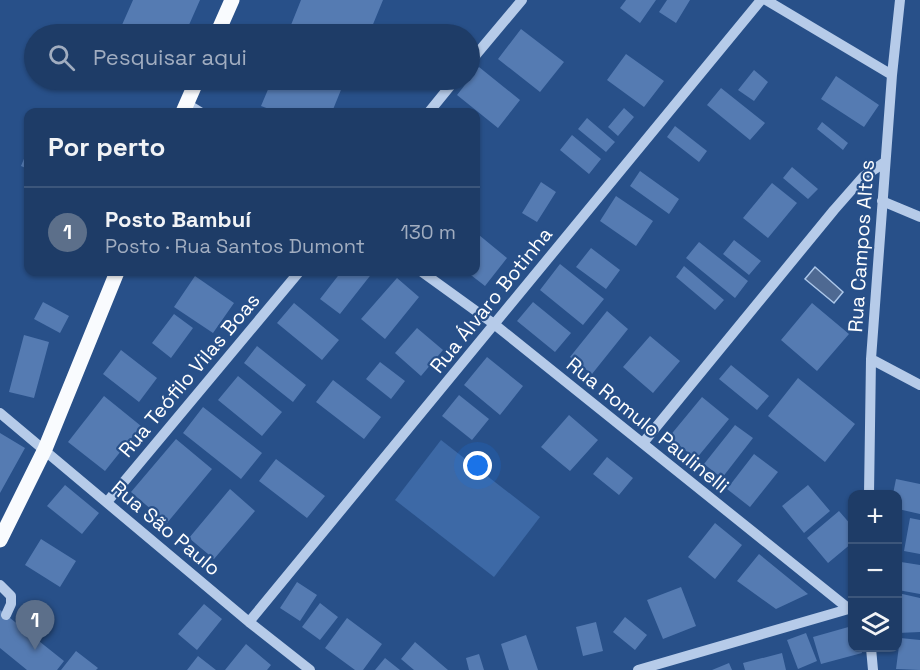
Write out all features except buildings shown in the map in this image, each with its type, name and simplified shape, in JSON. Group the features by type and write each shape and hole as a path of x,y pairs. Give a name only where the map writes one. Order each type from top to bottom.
{"main road":[{"path":"221,24 232,0"},
{"path":"190,108 195,90"},
{"path":"0,540 45,449 115,276"}],"street":[{"path":"480,50 522,0"},
{"name":"Rua Álvaro Botinha","path":"249,622 761,0"},
{"path":"766,0 892,75"},
{"name":"Rua Campos Altos","path":"869,490 871,359 892,75 900,0"},
{"path":"432,108 447,90"},
{"path":"643,443 834,210 863,177 885,162"},
{"path":"882,201 920,217"},
{"name":"Rua Teófilo Vilas Boas","path":"107,502 296,276"},
{"name":"Rua Romulo Paulinelli","path":"428,276 494,324 848,607"},
{"path":"871,359 920,384"},
{"name":"Rua São Paulo","path":"0,413 249,622 310,670"},
{"path":"0,585 11,596 11,604 6,615"},
{"path":"638,670 848,610"},
{"path":"871,652 873,670"}],"shaded area":[{"path":"815,267 843,292 834,303 805,279"},
{"path":"441,440 540,517 494,577 395,500"}],"place":[{"name":"Posto Bambuí","path":"35,650"}]}
